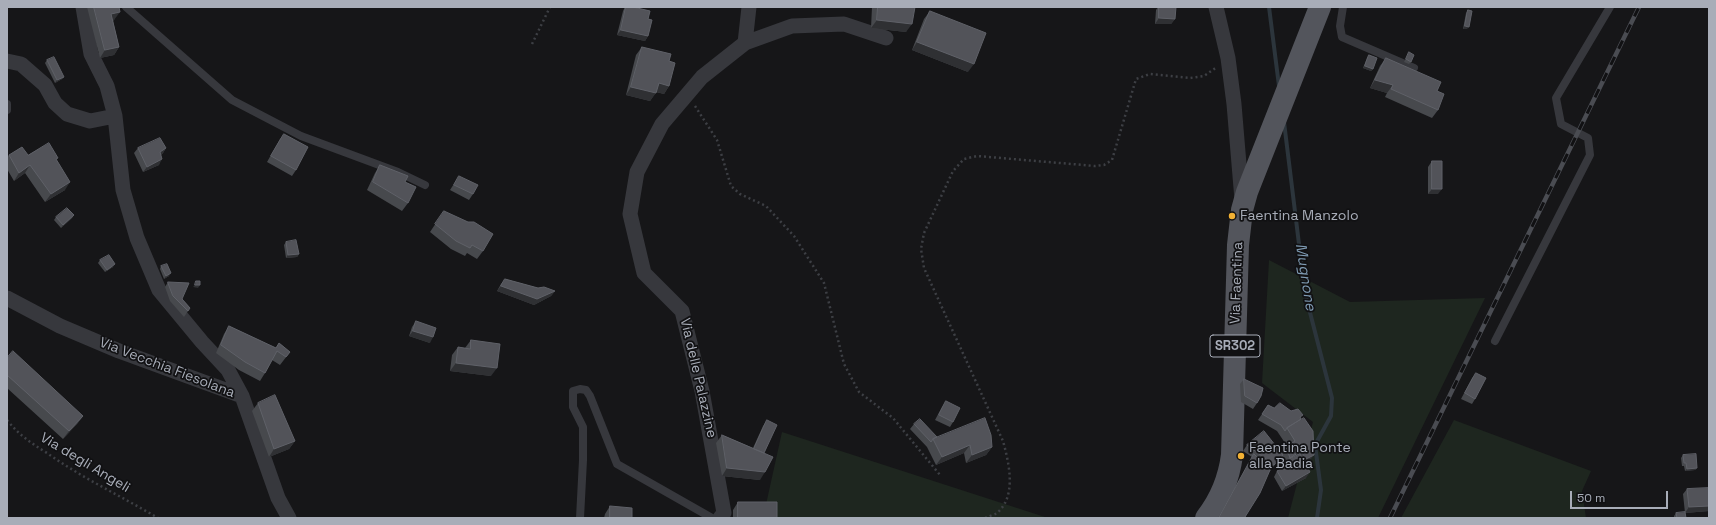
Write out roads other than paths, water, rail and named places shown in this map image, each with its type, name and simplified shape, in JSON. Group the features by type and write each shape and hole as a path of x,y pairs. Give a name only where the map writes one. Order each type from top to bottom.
{"main road":[{"name":"Via Faentina","path":"1206,518 1224,487 1232,455 1238,245 1242,210 1247,192 1282,100 1319,9"}],"street":[{"name":"Via Vecchia Fiesolana","path":"83,7 91,54 107,86 115,116 123,190 137,238 159,290 202,342 228,370 242,396"},
{"path":"745,43 749,7"},
{"name":"Via Faentina","path":"1216,7 1228,58 1234,104 1242,210"},
{"name":"Via delle Palazzine","path":"720,518 724,513 721,487 702,391 682,310 644,273 630,214 637,172 662,124 702,77 745,43 792,26 844,24 886,38"},
{"path":"7,62 21,64 45,85 55,103 67,114 90,121 115,116"},
{"name":"Via Vecchia Fiesolana","path":"7,298 60,326 119,351 242,396"},
{"path":"242,396 278,498 289,518"}],"lane":[{"path":"126,7 232,100 301,136 398,172 425,185"},
{"path":"1343,7 1340,26 1342,37 1414,68"},
{"path":"1495,341 1590,155 1588,138 1561,124 1556,98 1610,7"},
{"path":"7,104 7,110"},
{"path":"580,518 583,427 573,407 573,391 580,389 586,390 590,396 617,464 712,518"}],"waterway":[{"name":"Mugnone","path":"1269,7 1279,86"},
{"name":"Mugnone","path":"1284,122 1305,293 1332,398 1331,416 1315,445 1321,490 1317,518"}],"railway":[{"path":"1390,518 1639,7"}],"place":[{"name":"Faentina Manzolo","path":"1232,216"},
{"name":"Faentina Ponte alla Badia","path":"1241,456"}]}
